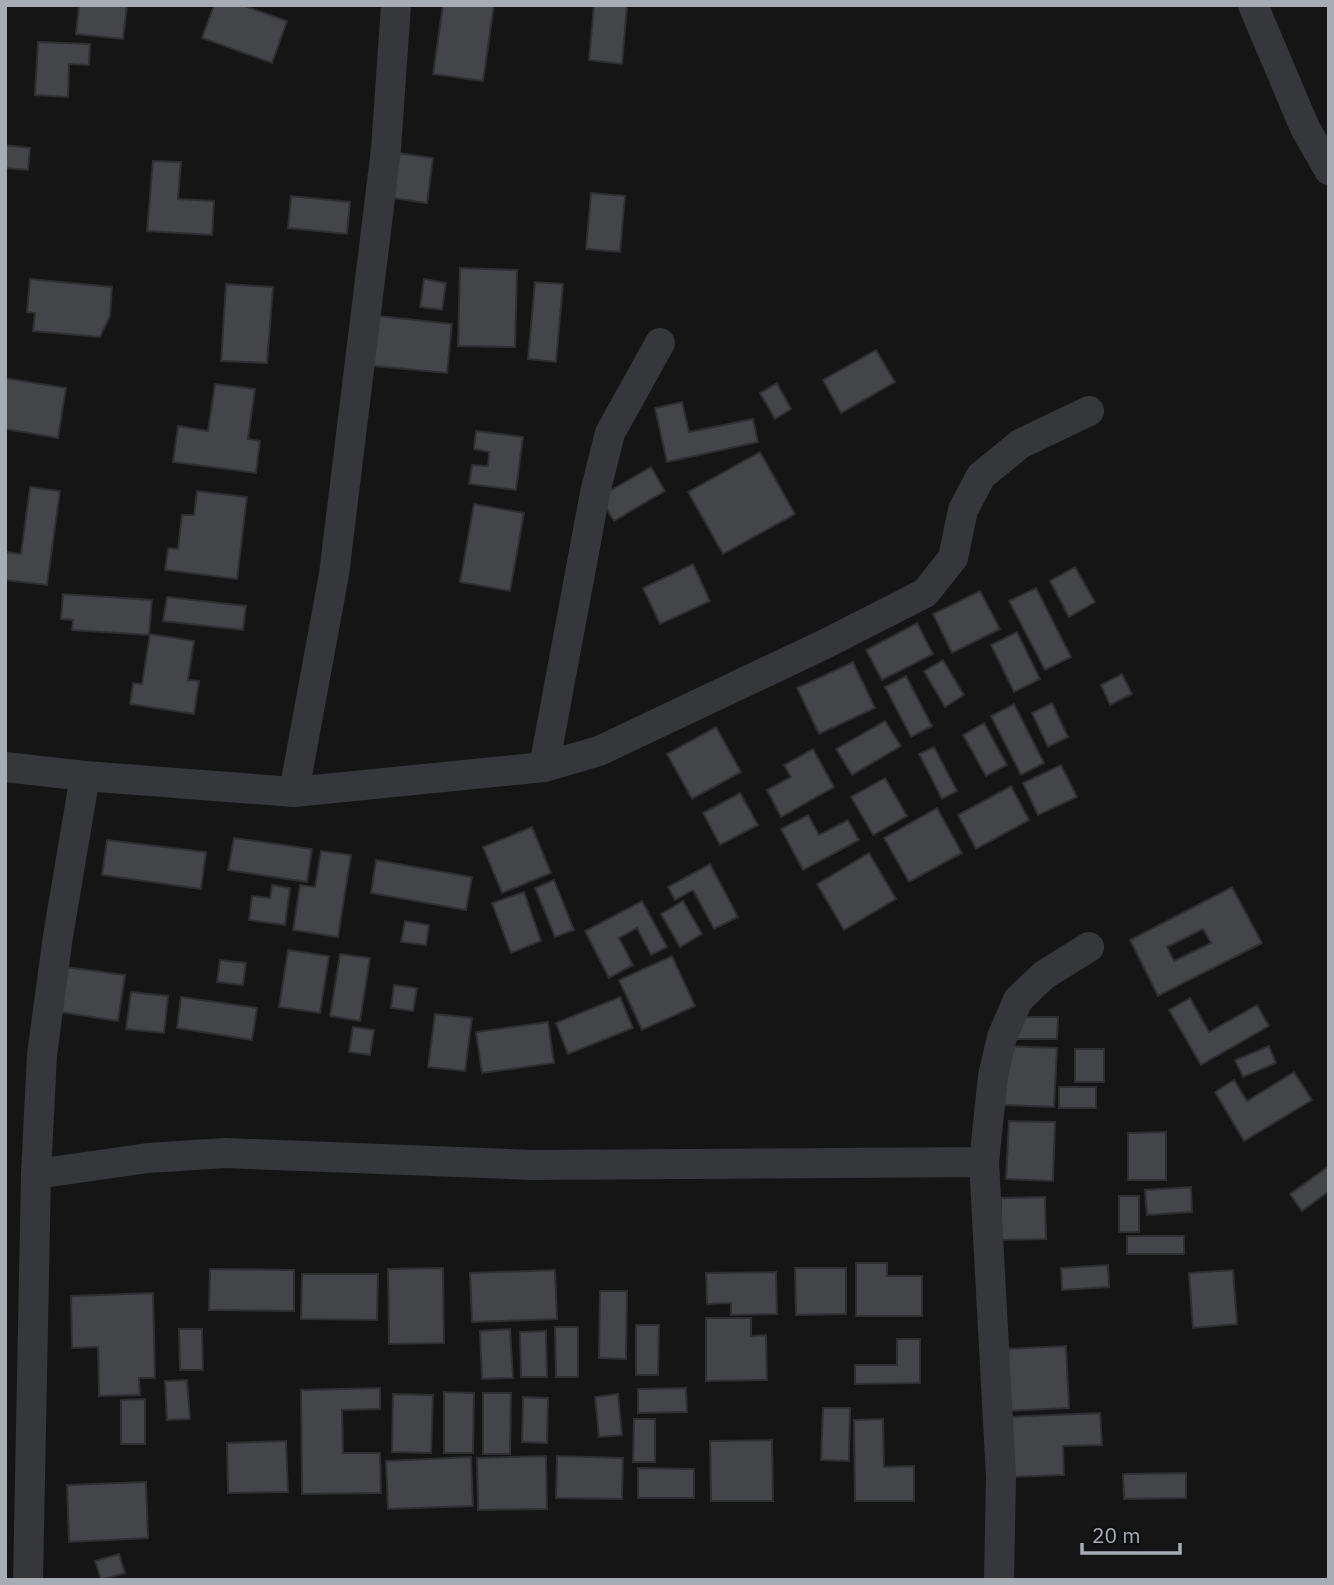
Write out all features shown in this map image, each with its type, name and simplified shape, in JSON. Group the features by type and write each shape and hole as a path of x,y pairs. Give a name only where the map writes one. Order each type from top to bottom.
{"street":[{"path":"294,792 334,574 385,163 396,5"},
{"path":"1253,5 1305,128 1329,170"},
{"path":"544,767 595,492 610,433 660,343"},
{"path":"5,767 294,792 544,767 598,751 823,645 925,593 953,558 963,510 981,476 1020,444 1089,411"},
{"path":"28,1580 36,1174 42,1055 58,936 85,776"},
{"path":"999,1580 1001,1477 984,1162 993,1076 1002,1037 1018,1000 1044,975 1089,947"},
{"path":"36,1174 148,1158 225,1153 533,1165 984,1162"}],"building":[{"path":"79,5 127,5 123,39 76,34"},
{"path":"214,5 242,5 287,21 272,63 202,38"},
{"path":"443,5 494,5 483,81 433,74"},
{"path":"594,5 627,5 622,64 589,60"},
{"path":"38,42 90,44 89,65 69,64 68,97 35,95"},
{"path":"5,145 30,148 28,170 5,168"},
{"path":"392,152 433,158 427,203 385,197"},
{"path":"153,161 181,162 178,199 214,201 212,235 147,231"},
{"path":"591,193 625,196 620,252 586,249"},
{"path":"291,196 350,202 347,234 288,228"},
{"path":"460,268 517,270 515,347 458,346"},
{"path":"30,279 112,287 110,316 100,337 33,331 35,313 27,312"},
{"path":"424,279 446,283 442,310 420,307"},
{"path":"535,282 563,284 556,362 528,359"},
{"path":"226,284 273,287 267,363 221,361"},
{"path":"370,315 452,324 447,373 364,365"},
{"path":"876,350 895,382 841,413 823,380"},
{"path":"5,378 66,388 58,438 5,429"},
{"path":"777,383 791,409 775,419 760,393"},
{"path":"215,384 255,389 248,439 260,441 256,473 173,462 178,426 208,431"},
{"path":"682,402 689,432 753,419 758,442 667,462 655,408"},
{"path":"476,431 523,437 516,490 469,484 472,465 488,466 489,452 474,449"},
{"path":"760,452 795,514 723,554 688,492"},
{"path":"651,467 665,491 614,521 599,497"},
{"path":"30,487 60,491 47,585 5,580 5,552 21,554"},
{"path":"197,491 247,497 237,579 165,570 168,548 178,549 182,515 194,515"},
{"path":"474,504 524,513 510,591 460,582"},
{"path":"693,564 710,601 660,624 643,588"},
{"path":"1075,567 1095,602 1069,617 1050,581"},
{"path":"1036,588 1071,657 1045,670 1009,601"},
{"path":"980,591 1000,629 952,653 933,614"},
{"path":"63,594 152,600 149,635 72,630 73,620 61,619"},
{"path":"167,597 246,606 243,630 163,621"},
{"path":"917,623 933,654 882,680 866,650"},
{"path":"1017,632 1040,679 1014,692 991,645"},
{"path":"150,634 194,641 188,680 199,681 194,714 130,704 133,683 142,684"},
{"path":"943,660 964,695 945,707 924,671"},
{"path":"853,662 875,708 819,734 797,688"},
{"path":"1122,674 1132,694 1110,705 1101,685"},
{"path":"906,676 932,726 911,737 885,687"},
{"path":"1052,703 1068,737 1048,747 1032,713"},
{"path":"1014,704 1044,763 1021,775 991,716"},
{"path":"885,721 901,746 852,775 836,749"},
{"path":"984,723 1007,765 986,776 963,735"},
{"path":"716,727 741,772 692,799 667,754"},
{"path":"934,747 957,791 942,799 919,754"},
{"path":"813,749 834,787 781,817 767,790 791,777 784,765"},
{"path":"1061,765 1077,797 1038,815 1023,783"},
{"path":"885,778 907,816 873,835 851,797"},
{"path":"1011,786 1029,820 976,849 958,815"},
{"path":"740,793 758,825 720,845 703,813"},
{"path":"937,808 962,853 909,882 884,838"},
{"path":"808,815 819,835 848,820 859,840 803,870 781,829"},
{"path":"532,827 551,873 502,893 483,847"},
{"path":"234,838 312,849 307,882 228,870"},
{"path":"107,840 206,852 201,889 102,875"},
{"path":"321,851 351,855 338,937 293,930 300,885 315,887"},
{"path":"869,853 896,899 844,930 817,884"},
{"path":"376,860 472,877 466,910 371,893"},
{"path":"710,864 738,917 714,929 693,890 675,900 668,887"},
{"path":"554,880 574,930 555,937 535,888"},
{"path":"272,885 290,888 285,925 249,920 252,896 270,898"},
{"path":"1232,887 1262,943 1158,996 1130,940","holes":["1203,929 1211,943 1174,961 1167,947"]},
{"path":"524,892 541,941 511,953 492,903"},
{"path":"642,901 667,947 651,955 637,928 619,938 633,965 609,978 585,931"},
{"path":"683,901 702,934 680,947 661,914"},
{"path":"405,921 429,925 426,945 401,942"},
{"path":"288,950 329,956 320,1013 279,1007"},
{"path":"340,954 370,958 360,1021 330,1016"},
{"path":"672,956 695,1006 642,1030 619,980"},
{"path":"220,960 246,963 243,985 217,982"},
{"path":"59,966 125,975 118,1021 53,1011"},
{"path":"394,985 417,988 413,1011 391,1008"},
{"path":"131,992 168,996 164,1033 126,1029"},
{"path":"181,997 257,1008 252,1040 177,1028"},
{"path":"620,997 633,1028 568,1054 556,1023"},
{"path":"1190,998 1209,1032 1257,1005 1269,1026 1201,1065 1169,1010"},
{"path":"435,1014 472,1018 465,1071 428,1067"},
{"path":"1017,1017 1058,1017 1057,1039 1017,1039"},
{"path":"548,1022 554,1063 482,1073 476,1032"},
{"path":"353,1027 374,1030 370,1055 349,1052"},
{"path":"1006,1046 1057,1048 1054,1107 1003,1105"},
{"path":"1269,1046 1276,1063 1243,1077 1235,1060"},
{"path":"1075,1049 1104,1049 1104,1082 1075,1082"},
{"path":"1294,1072 1312,1100 1244,1141 1215,1092 1234,1080 1247,1101"},
{"path":"1059,1087 1096,1087 1096,1108 1059,1108"},
{"path":"1009,1121 1055,1122 1053,1181 1006,1179"},
{"path":"1166,1132 1166,1180 1128,1180 1128,1133"},
{"path":"1329,1166 1329,1191 1302,1211 1290,1194"},
{"path":"1191,1187 1192,1212 1147,1215 1145,1190"},
{"path":"1119,1196 1139,1196 1139,1232 1119,1232"},
{"path":"1045,1197 1046,1239 1001,1240 1001,1198"},
{"path":"1127,1236 1184,1236 1184,1254 1127,1254"},
{"path":"856,1263 887,1263 887,1276 922,1276 922,1316 856,1316"},
{"path":"1108,1265 1109,1287 1062,1290 1061,1268"},
{"path":"443,1268 444,1343 389,1344 388,1269"},
{"path":"795,1268 846,1268 846,1314 796,1315"},
{"path":"210,1269 294,1270 294,1311 209,1310"},
{"path":"555,1270 557,1319 472,1322 470,1273"},
{"path":"1233,1270 1237,1324 1193,1328 1189,1273"},
{"path":"776,1272 777,1314 731,1315 731,1303 707,1304 706,1273"},
{"path":"302,1274 378,1274 377,1320 301,1319"},
{"path":"600,1291 627,1291 626,1359 599,1358"},
{"path":"153,1293 155,1378 139,1378 140,1395 99,1396 98,1347 72,1348 71,1296"},
{"path":"706,1318 751,1318 751,1336 766,1335 767,1380 706,1381"},
{"path":"636,1325 659,1325 658,1375 636,1375"},
{"path":"555,1327 578,1327 578,1377 556,1377"},
{"path":"179,1329 202,1329 203,1370 180,1370"},
{"path":"510,1329 513,1378 482,1379 480,1331"},
{"path":"546,1331 547,1377 521,1377 520,1332"},
{"path":"897,1339 920,1339 920,1383 855,1384 855,1365 897,1365"},
{"path":"1066,1346 1069,1408 1006,1411 1003,1349"},
{"path":"187,1380 190,1419 167,1420 165,1381"},
{"path":"380,1388 380,1409 342,1410 343,1453 380,1453 381,1493 302,1494 301,1390"},
{"path":"686,1388 687,1412 638,1413 638,1389"},
{"path":"444,1392 474,1393 473,1453 444,1453"},
{"path":"483,1393 511,1393 510,1454 483,1454"},
{"path":"393,1394 433,1395 431,1453 392,1452"},
{"path":"618,1394 622,1435 599,1437 595,1397"},
{"path":"523,1397 548,1398 547,1443 522,1442"},
{"path":"145,1399 145,1444 121,1444 121,1400"},
{"path":"823,1408 850,1408 849,1461 821,1460"},
{"path":"1100,1413 1102,1445 1063,1446 1064,1475 1009,1477 1006,1417"},
{"path":"634,1419 655,1419 655,1462 633,1462"},
{"path":"883,1419 884,1467 914,1466 914,1501 855,1501 854,1420"},
{"path":"772,1440 773,1501 711,1501 710,1441"},
{"path":"286,1441 288,1492 228,1493 227,1443"},
{"path":"546,1456 547,1509 478,1510 477,1458"},
{"path":"557,1456 623,1458 622,1499 556,1498"},
{"path":"471,1457 473,1506 388,1509 386,1461"},
{"path":"638,1468 694,1469 694,1498 638,1498"},
{"path":"1186,1473 1186,1498 1124,1499 1123,1474"},
{"path":"146,1482 148,1538 69,1542 67,1485"},
{"path":"119,1554 125,1573 101,1580 95,1561"}]}
